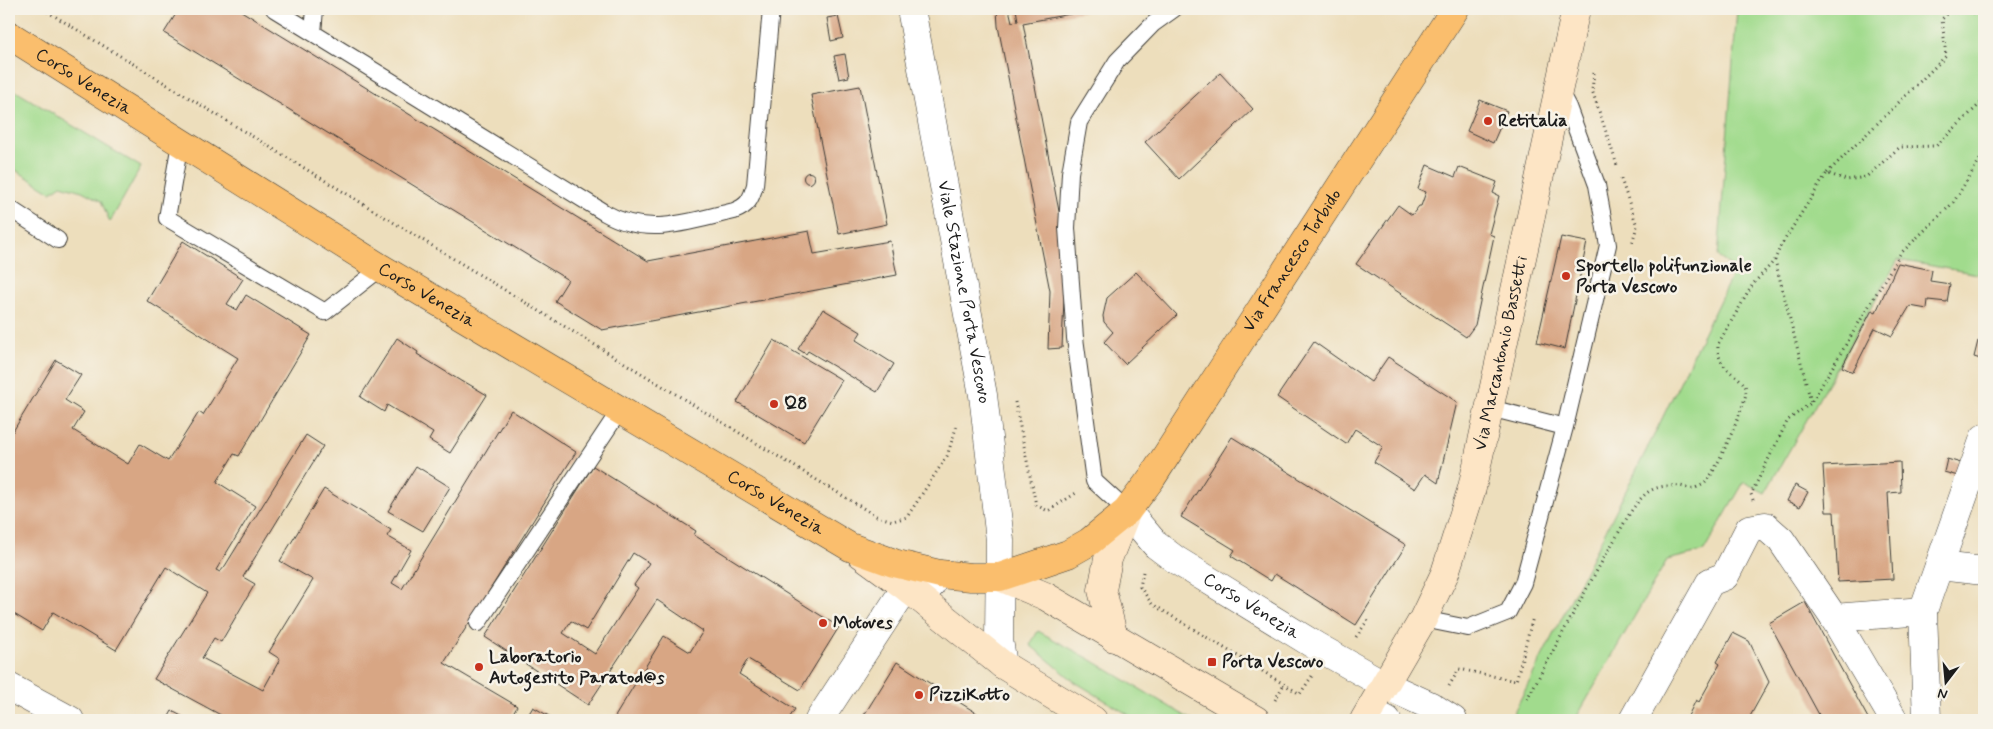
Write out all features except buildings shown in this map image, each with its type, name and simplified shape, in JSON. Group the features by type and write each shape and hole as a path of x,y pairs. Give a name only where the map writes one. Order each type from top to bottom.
{"main road":[{"name":"Via Francesco Torbido","path":"1114,638 1102,590 1108,559 1127,511 1156,471 1455,9"},
{"name":"Via Marcantonio Bassetti","path":"1374,717 1385,685 1424,619 1445,573 1472,488 1576,9"},
{"name":"Corso Venezia","path":"9,35 381,268 850,547 1003,664 1093,720"},
{"name":"Via Francesco Torbido","path":"1000,577 1068,554 1089,542 1127,511"},
{"name":"Corso Venezia","path":"850,547 894,563 940,574 1000,577 1045,596 1256,720"}],"street":[{"name":"Viale Stazione Porta Vescovo","path":"911,9 983,395 1000,540 1000,577"},
{"path":"1927,720 1923,611 1984,438"},
{"name":"Corso Venezia","path":"1127,511 1156,545 1176,560 1316,646 1385,685"},
{"path":"1632,720 1710,582 1725,576 1749,529 1765,526 1781,540 1834,618 1894,720"},
{"path":"1939,566 1984,571"},
{"name":"Corso Venezia","path":"906,588 1000,577"},
{"path":"1000,577 999,640 1003,664"},
{"path":"820,720 906,588"},
{"path":"1834,618 1923,611"},
{"path":"1385,685 1431,706 1453,720"},
{"path":"9,687 70,720"}],"lane":[{"path":"274,9 614,218 639,226 665,227 734,211 744,207 751,198 755,185 771,9"},
{"path":"313,33 315,9"},
{"path":"1127,511 1094,481 1074,329 1067,228 1070,173 1079,122 1117,61 1153,24 1174,9"},
{"path":"1424,619 1468,628 1508,612 1523,583 1565,427 1608,245 1597,185 1568,107 1558,88"},
{"path":"180,143 167,218 325,312 381,268"},
{"path":"9,208 58,240"},
{"path":"1490,408 1565,427"},
{"path":"478,623 620,410"}],"path":[{"path":"43,9 876,516 893,521 906,517 946,456 959,418"},
{"path":"1528,699 1599,566 1634,507 1648,492 1662,486 1679,486 1692,489 1705,483 1716,467 1746,392 1742,381 1726,370 1718,355 1718,344 1753,284 1775,260 1780,247 1827,173 1946,56 1942,19 1952,9"},
{"path":"1964,9 1979,15 1984,20"},
{"path":"1827,173 1846,180 1866,177 1900,147 1936,146 1984,100"},
{"path":"1765,526 1751,494 1788,420 1811,402 1900,254 1953,203 1984,153"},
{"path":"1775,260 1811,402"}],"green space":[{"path":"1737,9 1984,9 1984,275 1898,260 1765,493 1744,482 1704,551 1667,560 1575,720 1510,720 1654,435 1735,269 1718,257"},
{"path":"9,87 141,167 110,222 101,201 82,191 61,185 51,192 9,166"},
{"path":"1038,631 1088,658 1192,720 1137,720 1075,682 1030,645"}],"place":[{"name":"Retitalia","path":"1488,121"},
{"name":"Sportello polifunzionale Porta Vescovo","path":"1566,276"},
{"name":"Q8","path":"774,404"},
{"name":"Motoves","path":"823,623"},
{"name":"Porta Vescovo","path":"1212,662"},
{"name":"Laboratorio Autogestito Paratod@s","path":"479,667"},
{"name":"PizziKotto","path":"919,695"}]}
